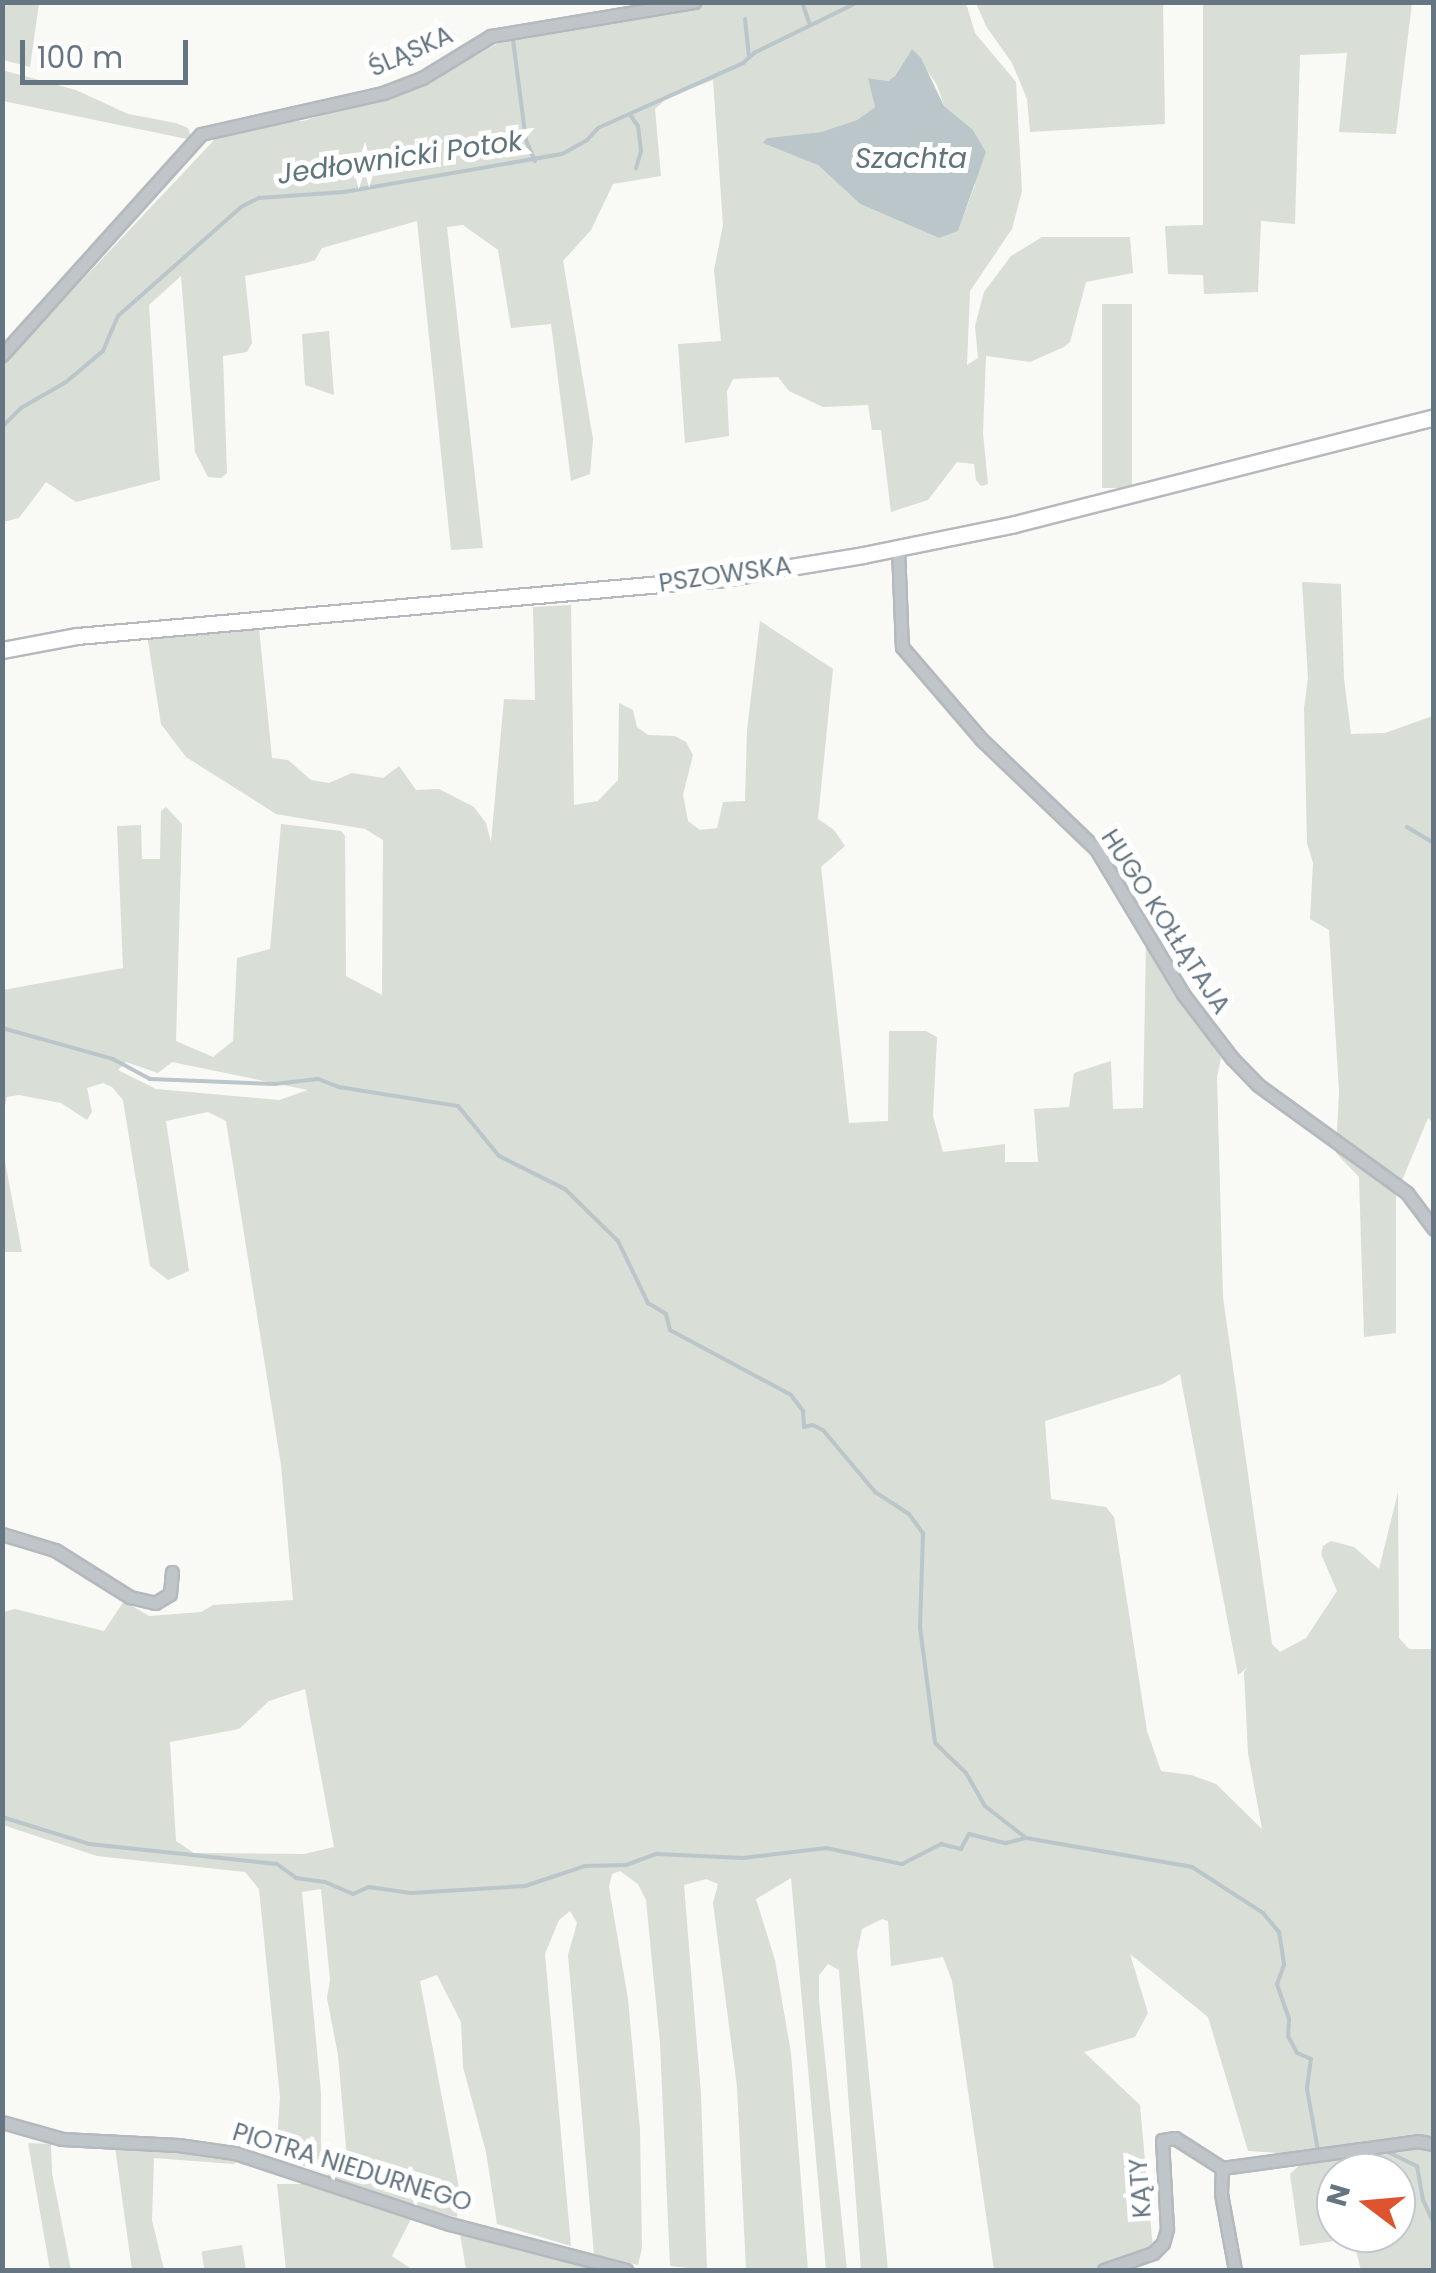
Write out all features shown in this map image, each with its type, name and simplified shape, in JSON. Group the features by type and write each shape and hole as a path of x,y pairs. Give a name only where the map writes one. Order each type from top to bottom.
{"main road":[{"name":"PSZOWSKA","path":"2,650 76,636 718,579 898,549 1434,417"}],"street":[{"name":"ŚLĄSKA","path":"2,354 202,134 382,93 422,78 492,36 694,2"},
{"name":"HUGO KOŁŁĄTAJA","path":"898,549 902,648 982,739 1096,850 1183,994 1232,1058 1258,1085 1407,1193 1434,1229"},
{"path":"2,1534 55,1550 130,1597 155,1603 170,1594 172,1572"},
{"name":"PIOTRA NIEDURNEGO","path":"2,2122 62,2139 204,2147 252,2158 450,2224 626,2270"},
{"name":"KĄTY","path":"1104,2270 1153,2253 1163,2243 1167,2229 1162,2140 1175,2138 1222,2168"},
{"path":"1235,2270 1221,2194 1222,2168 1418,2142 1434,2144"}],"shaded area":[{"path":"2,3 39,3 30,67 3,60"},
{"path":"708,3 966,3 975,33 1016,82 1022,191 1012,229 970,291 967,365 978,358 975,326 984,292 1011,256 1042,237 1130,237 1133,273 1086,282 1070,342 1064,347 1030,362 986,356 983,433 988,484 981,486 976,480 974,464 957,462 928,500 891,512 881,430 872,430 868,405 823,407 789,391 778,377 733,379 727,391 729,436 685,443 678,344 721,341 714,270 723,225 713,80 667,98 655,109 661,176 613,184 591,230 563,261 593,439 590,474 571,481 551,324 511,328 498,250 463,225 447,227 483,548 451,550 417,221 322,248 315,260 306,263 245,276 252,343 247,352 223,356 227,473 221,478 208,477 195,452 181,276 149,305 160,480 76,502 46,482 19,518 3,522 2,365 217,137 278,122 303,121 399,92 433,80 507,38 633,20","holes":["912,49 937,85 944,106 972,129 975,185 958,230 939,238 860,204 818,165 768,138 821,132 857,120 875,107 869,78 888,81"]},
{"path":"976,3 1163,3 1165,124 1030,132 1027,99 1012,63 986,26"},
{"path":"1203,3 1412,3 1396,134 1339,132 1347,53 1300,55 1295,224 1261,221 1258,292 1204,294 1203,275 1168,274 1165,226 1203,225"},
{"path":"2,70 76,90 128,114 176,123 188,128 192,140 3,101"},
{"path":"1102,304 1132,304 1132,488 1102,488"},
{"path":"329,331 334,395 305,385 302,334"},
{"path":"1302,582 1341,584 1344,679 1351,734 1385,733 1433,716 1433,1123 1428,1118 1396,1195 1396,1333 1364,1337 1359,1177 1336,1153 1339,1091 1329,930 1310,919 1313,863 1307,843 1304,708 1308,678"},
{"path":"571,605 574,805 598,801 618,780 619,703 633,710 637,727 648,735 675,736 686,742 693,755 683,795 688,821 700,830 717,828 723,802 745,801 747,730 760,621 833,669 818,819 834,830 845,846 821,867 849,1123 888,1121 889,1031 926,1031 937,1037 933,1116 943,1152 1005,1144 1005,1162 1038,1162 1034,1109 1069,1107 1074,1073 1111,1061 1113,1109 1143,1108 1146,941 1221,1058 1217,1077 1223,1297 1272,1644 1280,1652 1306,1638 1337,1591 1321,1554 1323,1546 1331,1541 1354,1547 1379,1569 1398,1492 1399,1638 1409,1649 1434,1649 1433,2270 1361,2270 1357,2253 1416,2253 1416,2153 1316,2153 1316,2244 1300,2246 1290,2174 1310,2155 1248,2151 1208,2017 1130,1954 1148,2013 1135,2037 1084,2052 1140,2105 1153,2249 1099,2270 994,2270 952,1981 943,1957 891,1966 888,1921 882,1919 862,1929 857,1952 888,2270 861,2270 839,1970 828,1964 819,1975 819,2000 847,2270 826,2270 791,1878 756,1899 775,1960 791,2053 808,2270 746,2270 737,2087 713,1903 718,1884 706,1879 684,1885 701,2094 707,2270 670,2266 660,2043 646,1900 638,1884 620,1871 612,1874 609,1887 628,1999 640,2130 642,2248 638,2265 594,2254 568,1955 577,1923 570,1911 559,1920 545,1954 571,2246 497,2224 486,2152 463,2067 461,2022 437,1975 420,1981 459,2188 457,2217 422,2210 328,2177 329,2163 339,2168 347,2159 338,2055 327,1998 330,1980 321,1889 302,1892 321,2093 321,2172 276,2157 280,2097 259,1889 245,1872 97,1856 3,1825 3,1612 15,1609 104,1631 124,1601 149,1616 201,1612 213,1605 293,1600 281,1465 226,1121 208,1112 166,1121 189,1271 168,1280 150,1266 123,1100 112,1087 103,1083 87,1088 92,1112 87,1120 61,1103 19,1095 7,1097 3,1115 3,990 123,968 117,826 141,825 142,859 160,859 161,811 166,807 182,824 176,1041 213,1057 233,1041 237,958 270,949 281,824 341,831 345,836 346,976 382,995 383,840 365,829 276,814 186,757 161,724 147,635 259,628 272,758 288,760 311,780 329,783 352,773 383,778 399,766 416,790 439,789 474,807 486,823 491,842 504,699 535,700 533,607","holes":["126,1062 158,1073 172,1062 308,1090 279,1100 156,1089 118,1070","1180,1374 1238,1675 1248,1667 1244,1672 1248,1753 1262,1829 1216,1784 1191,1775 1161,1771 1147,1731 1114,1517 1106,1507 1051,1499 1045,1421 1163,1384","305,1689 334,1847 304,1854 194,1853 176,1841 170,1742 239,1729 269,1701"]},
{"path":"3,1151 22,1252 3,1252"},
{"path":"28,2143 51,2144 52,2173 71,2270 50,2270"},
{"path":"115,2147 205,2153 241,2160 233,2164 154,2158 152,2220 164,2270 132,2270"},
{"path":"277,2184 310,2184 412,2217 392,2256 413,2270 286,2270"},
{"path":"460,2233 474,2235 605,2270 466,2270"},
{"path":"242,2245 246,2270 204,2270 202,2251"}],"water":[{"name":"Szachta","path":"912,49 921,58 944,106 972,129 986,152 958,231 939,238 860,204 818,165 763,143 767,138 821,132 857,120 875,107 868,78 888,81"}],"waterway":[{"path":"802,2 810,25"},
{"name":"Jedłownicki Potok","path":"2,427 21,408 66,382 103,351 118,316 241,207 259,198 344,192 562,154 587,140 598,128 743,63 754,53 858,2"},
{"path":"745,19 749,58"},
{"path":"513,40 526,140 535,161"},
{"path":"631,116 638,126 641,151 636,168"},
{"path":"1407,827 1434,843"},
{"path":"2,1028 113,1059 150,1079 275,1084 318,1079 339,1087 458,1106 499,1156 565,1189 618,1241 648,1303 666,1314 670,1330 791,1395 803,1411 804,1427 813,1425 823,1430 875,1492 909,1514 923,1533 920,1627 935,1743 966,1773 985,1806 1026,1838 1192,1867 1263,1913 1279,1932 1284,1965 1277,1984 1289,2019 1288,2036 1297,2053 1311,2059 1307,2089 1318,2150"},
{"path":"2,1817 89,1844 277,1864 296,1878 325,1882 353,1894 369,1887 411,1893 525,1886 585,1866 626,1865 657,1854 743,1858 826,1848 902,1864 941,1844 961,1849 969,1834 1006,1843 1026,1838"},
{"path":"1388,2152 1417,2166 1423,2200 1434,2224"}]}
